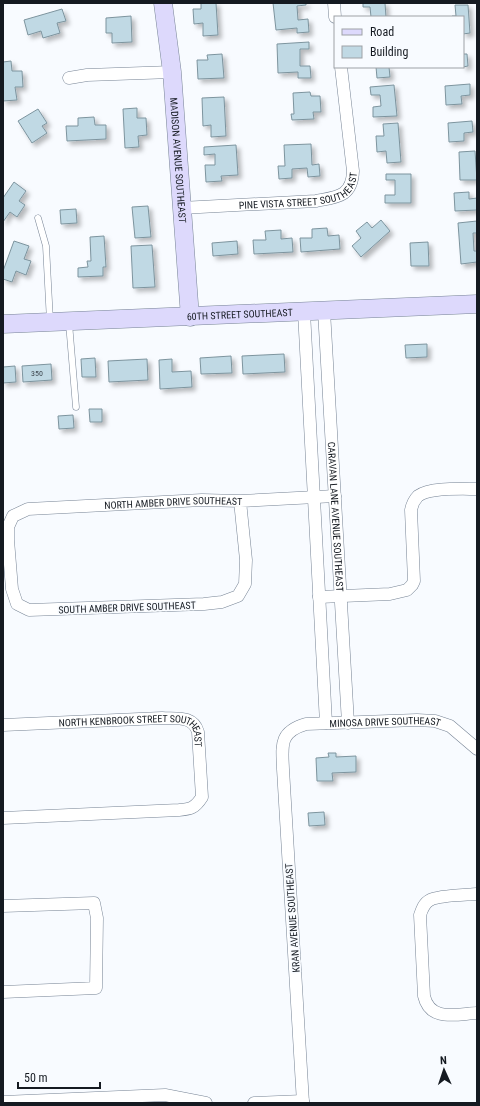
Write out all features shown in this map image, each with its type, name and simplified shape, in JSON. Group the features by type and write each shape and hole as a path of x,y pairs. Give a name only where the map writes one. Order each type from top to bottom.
{"main road":[{"name":"MADISON AVENUE SOUTHEAST","path":"163,3 172,72 190,317"},
{"name":"60TH STREET SOUTHEAST","path":"3,324 477,304"}],"street":[{"path":"334,3 335,16"},
{"name":"PINE VISTA STREET SOUTHEAST","path":"181,208 316,201 346,193 352,181 353,171 341,68"},
{"path":"69,78 87,75 172,72"},
{"name":"CARAVAN LANE AVENUE SOUTHEAST","path":"324,311 348,723"},
{"name":"CARAVAN LANE AVENUE SOUTHEAST","path":"304,312 326,723"},
{"path":"319,598 390,594 407,590 414,581 411,510 417,497 424,493 433,491 477,489"},
{"name":"NORTH AMBER DRIVE SOUTHEAST","path":"17,604 12,589 8,527 12,516 28,509 202,500 240,501 335,496"},
{"name":"SOUTH AMBER DRIVE SOUTHEAST","path":"17,604 29,610 204,604 222,602 238,596 245,584 246,560 240,501"},
{"name":"NORTH KENBROOK STREET SOUTHEAST","path":"3,725 162,718 192,721 196,725 198,732 202,797 197,806 189,809 3,818"},
{"name":"MINOSA DRIVE SOUTHEAST","path":"288,734 295,727 306,724 417,720 436,722 450,726 477,749"},
{"name":"KRAN AVENUE SOUTHEAST","path":"288,734 283,740 283,769 303,1102"},
{"path":"477,894 439,897 430,900 424,904 420,915 424,996 426,1003 431,1010 440,1014 477,1013"},
{"path":"3,906 94,903 96,918 96,988 3,992"},
{"path":"3,1102 152,1099 165,1095 206,1103"},
{"path":"254,1103 303,1102"}],"lane":[{"path":"38,218 46,246 50,322"},
{"path":"69,322 76,407"}],"building":[{"path":"201,3 216,3 218,35 203,36 203,23 194,24 193,9 201,9"},
{"path":"273,3 306,3 306,5 297,6 298,20 308,19 309,32 297,33 297,28 276,30"},
{"path":"363,3 385,3 386,16 371,16 370,7 363,7"},
{"path":"455,5 468,5 470,33 464,34 464,16 456,16"},
{"path":"62,9 66,21 57,23 60,33 43,38 41,31 28,35 24,20"},
{"path":"131,16 132,42 112,43 112,33 106,33 106,18"},
{"path":"309,42 309,49 300,49 300,66 310,66 311,78 298,78 298,72 278,73 277,44"},
{"path":"222,54 224,78 198,79 197,60 208,60 207,55"},
{"path":"464,54 467,54 468,66 464,67"},
{"path":"11,61 12,71 22,71 23,87 15,87 17,100 3,101 3,62"},
{"path":"376,68 389,68 390,77 377,78"},
{"path":"470,84 470,95 461,96 462,104 446,105 445,86"},
{"path":"394,85 397,116 373,117 373,107 381,106 380,95 371,95 370,87"},
{"path":"310,92 311,96 320,96 321,112 313,112 314,119 292,120 291,114 294,114 293,93"},
{"path":"224,97 226,136 211,137 211,125 203,126 202,98"},
{"path":"137,108 137,118 146,118 147,135 138,136 139,147 125,148 123,109"},
{"path":"38,109 47,123 42,126 47,133 32,143 18,121"},
{"path":"94,117 95,125 106,125 106,139 67,141 66,126 78,126 78,118"},
{"path":"472,121 473,132 464,133 464,141 449,142 448,123"},
{"path":"398,123 401,162 387,163 386,151 377,152 376,136 384,136 383,124"},
{"path":"311,144 312,165 319,164 320,176 308,177 307,168 292,169 292,178 279,179 278,166 285,166 284,145"},
{"path":"236,145 238,175 221,176 222,181 206,182 205,165 215,165 215,154 204,155 204,147"},
{"path":"475,151 477,180 460,180 459,152"},
{"path":"386,174 411,174 411,203 385,203 385,195 395,195 395,180 386,180"},
{"path":"14,182 26,191 19,201 25,205 17,217 10,212 3,222 3,198"},
{"path":"469,192 469,199 477,198 477,210 455,211 454,193"},
{"path":"148,206 151,237 135,238 132,207"},
{"path":"76,209 77,223 61,224 60,210"},
{"path":"381,220 390,231 361,257 352,246 361,238 356,231 367,222 372,228"},
{"path":"477,221 477,233 473,233 474,251 477,251 477,262 461,264 458,223"},
{"path":"327,228 328,236 339,235 340,249 301,252 300,238 312,238 312,229"},
{"path":"281,230 281,239 292,238 293,252 254,254 253,240 266,240 265,231"},
{"path":"104,236 106,267 103,267 103,276 78,277 78,268 88,267 87,261 91,261 90,237"},
{"path":"14,241 29,246 24,259 31,261 26,275 16,271 12,282 3,279 3,271"},
{"path":"237,241 238,254 213,256 212,243"},
{"path":"428,242 429,266 411,266 410,243"},
{"path":"152,245 155,287 133,288 131,246"},
{"path":"427,344 427,357 406,358 405,345"},
{"path":"284,354 285,372 243,374 242,356"},
{"path":"231,356 232,373 201,374 200,358"},
{"path":"95,358 96,377 82,377 81,359"},
{"path":"147,359 148,380 109,382 108,361"},
{"path":"172,359 172,372 191,371 192,387 160,389 159,360"},
{"path":"51,364 52,380 23,382 22,366"},
{"path":"15,366 16,382 3,383 3,367"},
{"path":"89,409 102,409 102,422 90,422"},
{"path":"73,415 74,428 59,429 58,416"},
{"path":"328,753 336,753 336,757 356,756 356,772 332,773 333,781 317,781 316,758 329,757"},
{"path":"324,812 325,825 309,826 308,813"}]}
